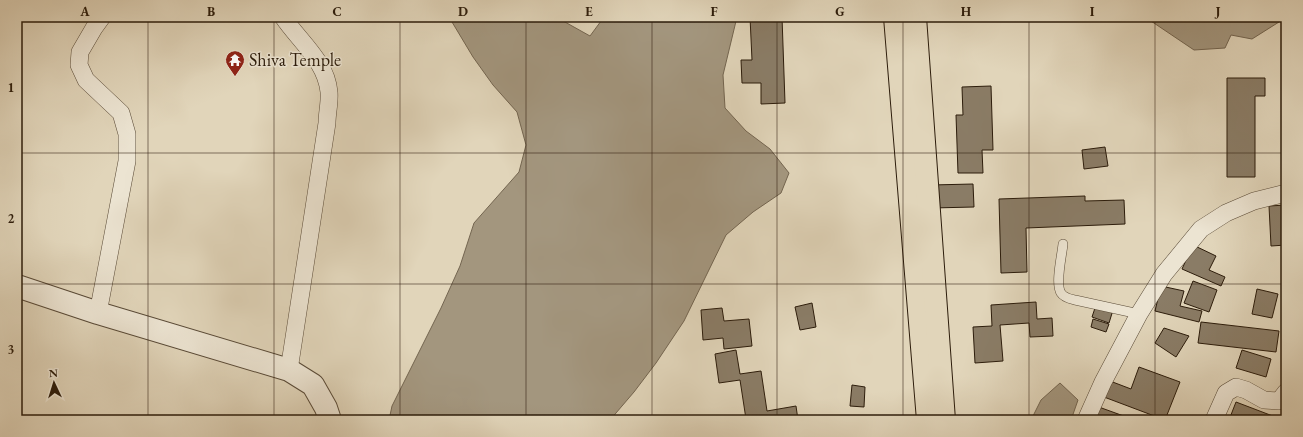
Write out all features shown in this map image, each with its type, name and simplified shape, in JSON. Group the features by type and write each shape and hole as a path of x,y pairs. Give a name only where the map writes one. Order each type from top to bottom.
{"main road":[{"path":"895,17 928,420"},
{"path":"915,17 944,420"}],"street":[{"path":"98,313 123,188 127,154 127,134 121,113 86,80 79,65 80,52 102,17"},
{"path":"283,17 314,55 324,71 329,92 327,123 289,370"},
{"path":"1086,420 1103,382 1139,314 1164,274 1201,229 1226,212 1254,201 1286,193"},
{"path":"17,286 98,313 289,370 313,385 326,408 330,420"},
{"path":"1214,420 1226,393 1236,388 1246,390 1264,400 1279,401 1286,392"}],"lane":[{"path":"1063,244 1059,279 1061,294 1075,300 1139,314"}],"shaded area":[{"path":"455,17 556,17 590,36 604,17 737,17 723,75 725,108 746,131 770,149 789,173 781,193 753,212 726,235 684,321 656,363 610,420 389,420 392,406 441,308 460,266 474,223 519,172 526,145 517,112 493,85 473,57 452,22"},
{"path":"1145,17 1279,17 1279,22 1252,39 1231,35 1225,48 1194,50"},
{"path":"1060,383 1078,400 1071,420 1031,420 1041,400"}],"building":[{"path":"750,17 782,17 785,103 761,104 761,83 742,83 741,60 752,60"},
{"path":"1227,78 1265,78 1265,96 1255,96 1255,177 1227,177"},
{"path":"991,86 993,150 982,150 983,173 958,173 956,115 963,115 962,87"},
{"path":"1105,147 1108,166 1084,169 1082,150"},
{"path":"973,184 974,207 932,208 931,185"},
{"path":"1085,196 1085,201 1124,200 1125,224 1026,228 1027,272 1001,273 999,199"},
{"path":"1286,205 1286,245 1271,246 1269,206"},
{"path":"1193,245 1216,256 1209,270 1225,277 1221,286 1182,269"},
{"path":"1193,281 1217,290 1209,312 1184,303"},
{"path":"1161,286 1184,291 1180,306 1202,311 1199,322 1155,311"},
{"path":"1257,289 1278,294 1272,318 1252,314"},
{"path":"1036,302 1037,319 1052,318 1053,336 1030,337 1029,323 1000,325 1003,361 975,363 973,327 992,326 991,305"},
{"path":"812,303 816,327 800,330 795,307"},
{"path":"1096,305 1113,310 1109,323 1092,317"},
{"path":"722,308 724,321 749,319 752,346 724,349 723,338 703,340 701,310"},
{"path":"1093,319 1109,324 1106,332 1091,327"},
{"path":"1201,322 1279,331 1276,352 1198,343"},
{"path":"1164,328 1189,336 1176,357 1155,343"},
{"path":"736,350 740,374 761,371 767,411 796,406 798,420 760,420 759,416 746,419 740,380 719,383 715,354"},
{"path":"1242,350 1271,359 1266,377 1236,368"},
{"path":"1139,367 1180,382 1165,420 1104,397 1110,381 1131,389"},
{"path":"852,385 865,387 864,407 850,406"},
{"path":"1236,402 1278,418 1277,420 1229,420"},
{"path":"1096,406 1132,419 1132,420 1091,420"}],"place":[{"name":"Shiva Temple","path":"235,77"}]}
